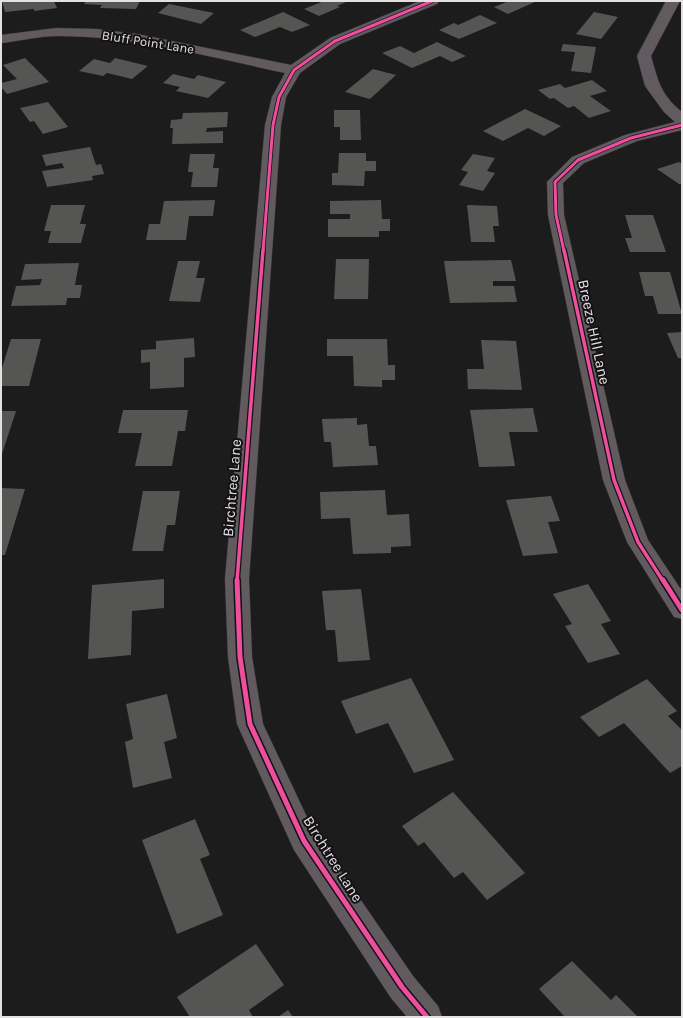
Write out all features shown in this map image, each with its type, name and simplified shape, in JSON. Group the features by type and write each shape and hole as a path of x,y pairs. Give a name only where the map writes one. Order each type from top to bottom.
{"street":[{"path":"673,1 644,56 652,86 669,109 682,120"},
{"name":"Birchtree Lane","path":"424,2 335,41 294,70 279,97 273,125 237,579 240,657 250,724 304,841 402,987 427,1017"},
{"name":"Bluff Point Lane","path":"1,39 56,32 96,33 137,38 294,70"},
{"name":"Breeze Hill Lane","path":"682,125 631,138 578,160 555,182 556,215 614,480 638,542 682,610"}],"building":[{"path":"2,1 54,1 57,8 34,11 34,9 5,12"},
{"path":"86,1 140,1 136,9 100,8 102,5 84,4"},
{"path":"324,1 348,1 337,6 340,7 319,16 304,9"},
{"path":"509,1 537,1 508,14 494,7"},
{"path":"169,4 214,13 201,24 158,13"},
{"path":"283,12 310,25 292,32 280,27 255,37 240,30"},
{"path":"594,12 618,17 601,39 576,34"},
{"path":"480,15 497,23 459,39 439,30 454,23 458,25"},
{"path":"437,42 466,56 452,62 440,56 412,68 382,53 400,46 414,53"},
{"path":"563,44 596,47 591,73 571,71 575,52 561,51"},
{"path":"25,58 49,82 7,94 1,87 1,83 17,79 3,65"},
{"path":"115,58 148,66 132,79 107,73 103,76 79,71 94,59 110,63"},
{"path":"373,69 396,75 370,99 345,92"},
{"path":"173,74 194,79 198,75 226,82 208,98 176,91 180,87 163,83"},
{"path":"592,80 607,91 590,96 611,111 589,118 574,106 568,108 554,98 550,99 538,90 560,84 565,88"},
{"path":"48,102 68,127 43,134 34,121 30,122 20,108"},
{"path":"525,109 561,126 544,136 528,128 503,141 483,131"},
{"path":"334,110 360,110 361,140 340,140 340,127 334,127"},
{"path":"228,112 227,127 207,128 206,132 223,131 223,143 172,144 173,128 170,128 171,120 182,119 183,113"},
{"path":"90,147 96,165 101,164 104,174 92,176 93,180 47,187 42,171 64,168 62,163 46,166 42,155"},
{"path":"339,153 366,153 366,161 376,161 376,171 365,171 364,186 332,185 332,173 338,173"},
{"path":"190,154 215,154 213,168 219,168 217,187 191,187 193,172 188,172"},
{"path":"473,154 495,158 487,171 495,173 483,191 459,185 468,172 461,170"},
{"path":"679,162 682,164 682,184 679,184 657,169"},
{"path":"215,200 213,216 189,216 186,240 146,240 149,224 160,224 164,201"},
{"path":"381,200 382,219 390,219 390,231 379,231 379,237 328,237 328,219 350,219 350,214 330,214 330,201"},
{"path":"51,205 85,205 80,224 86,224 81,243 48,243 51,231 44,231"},
{"path":"467,205 497,206 499,226 493,226 495,242 471,242"},
{"path":"625,215 653,215 666,252 630,252 625,238 632,238"},
{"path":"336,259 369,259 368,299 334,299"},
{"path":"511,260 516,281 493,281 493,286 514,286 517,302 450,303 444,261"},
{"path":"178,261 200,261 196,278 205,278 200,302 169,301"},
{"path":"79,263 75,285 82,285 80,298 67,298 66,305 11,306 16,286 40,285 42,279 21,280 25,264"},
{"path":"639,272 670,272 682,314 658,314 653,296 645,296"},
{"path":"682,332 682,358 678,358 667,333"},
{"path":"194,338 195,357 184,358 184,387 150,389 150,362 141,363 141,350 156,349 156,341"},
{"path":"11,339 41,339 29,386 1,386 1,368"},
{"path":"327,339 387,339 388,365 395,365 395,380 382,380 382,387 354,386 353,356 327,356"},
{"path":"481,340 516,341 522,390 468,389 467,369 484,369"},
{"path":"533,408 538,432 509,432 515,466 479,467 470,410"},
{"path":"123,410 188,410 185,431 178,431 172,466 135,466 142,433 118,433"},
{"path":"1,411 16,411 1,457"},
{"path":"357,418 357,425 367,424 369,446 376,446 378,465 333,467 331,442 324,442 322,419"},
{"path":"1,488 25,489 5,555 1,555"},
{"path":"385,490 387,515 409,514 411,546 391,547 391,553 353,554 350,518 321,519 320,492"},
{"path":"143,491 180,491 175,525 167,525 163,551 132,551"},
{"path":"551,496 560,521 548,522 558,553 523,556 506,500"},
{"path":"164,579 164,608 132,611 131,655 88,659 92,585"},
{"path":"588,584 611,621 601,624 620,654 588,663 565,626 572,624 553,594"},
{"path":"361,589 370,660 338,662 335,630 326,630 322,591"},
{"path":"411,678 454,760 414,773 388,723 356,734 341,701"},
{"path":"647,679 677,711 668,716 682,730 682,766 670,773 624,723 599,737 580,717"},
{"path":"167,694 177,738 164,742 172,778 133,788 125,742 133,739 126,704"},
{"path":"453,792 525,873 487,900 463,872 454,878 424,842 418,846 402,826"},
{"path":"195,819 210,855 200,859 223,915 177,934 142,840"},
{"path":"256,944 284,985 249,1010 253,1017 190,1017 177,997"},
{"path":"572,961 611,1000 616,995 638,1017 565,1017 539,989"},
{"path":"288,1010 293,1017 278,1017"}],"cycle path":[{"path":"427,1017 402,987 304,841 250,724 240,657 237,579 273,125 279,97 294,70 335,41 432,1"},
{"path":"682,125 631,138 578,160 555,182 556,215 614,480 638,542 682,610"}]}
